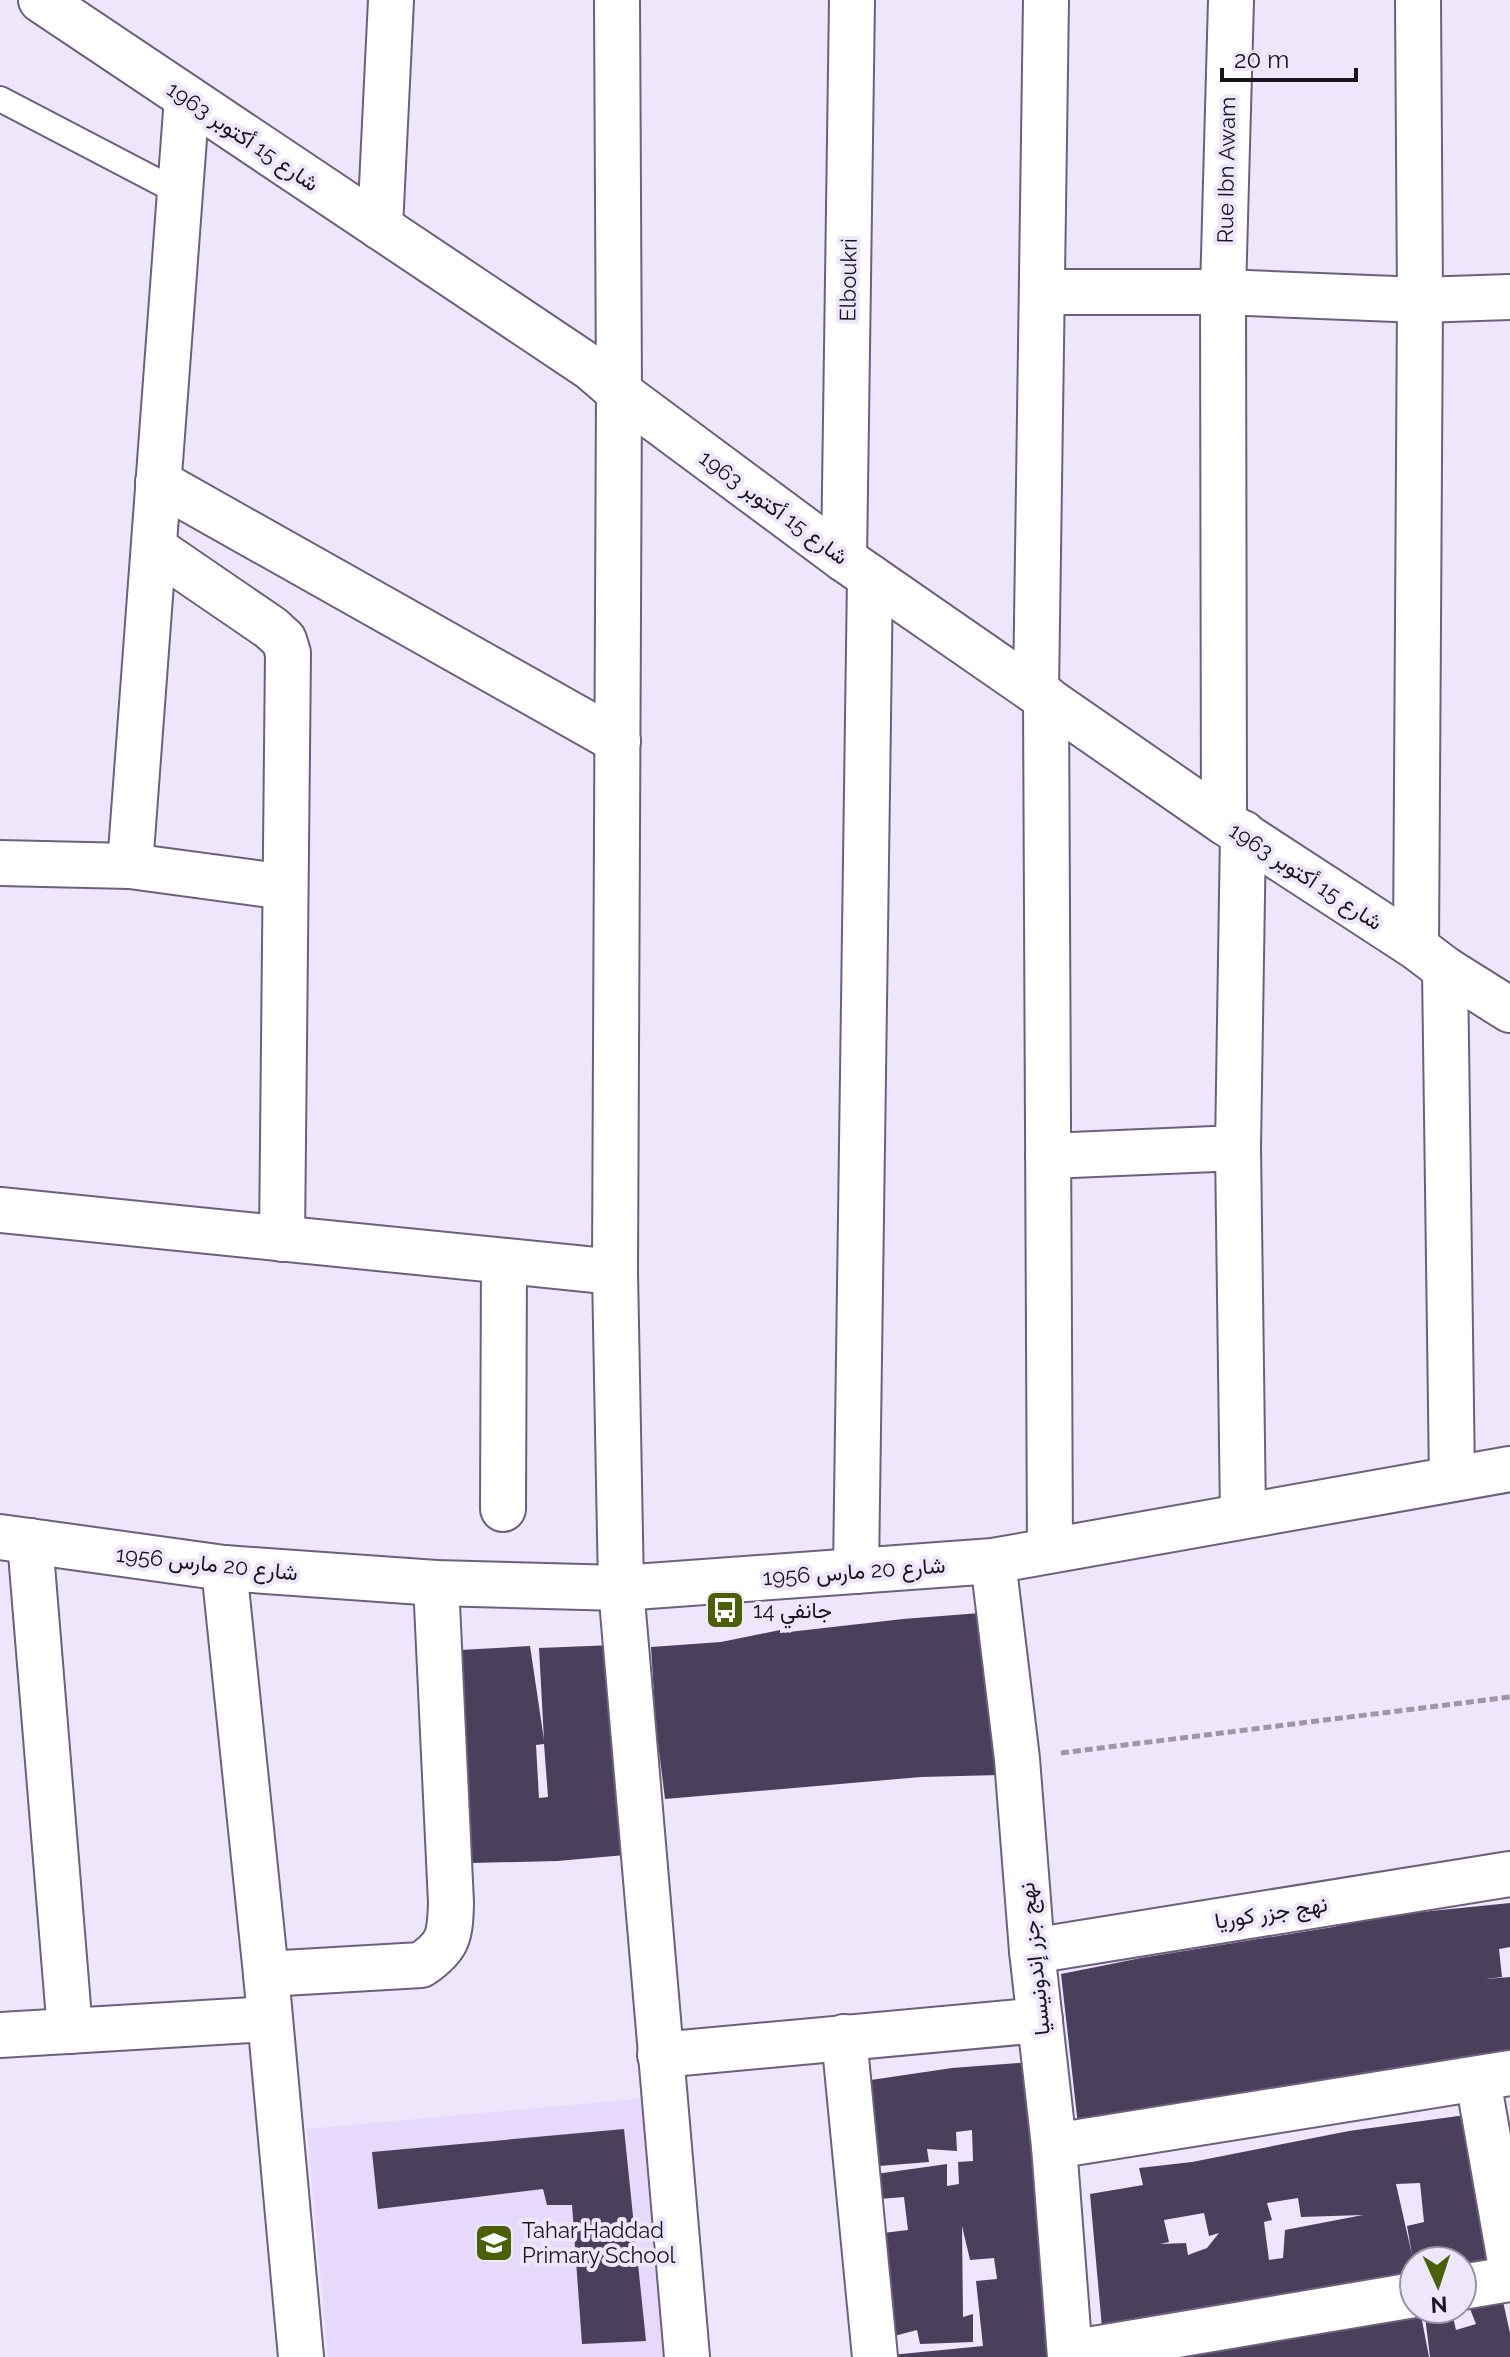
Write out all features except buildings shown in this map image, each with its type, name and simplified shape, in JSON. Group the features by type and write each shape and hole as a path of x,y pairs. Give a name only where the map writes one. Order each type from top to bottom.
{"street":[{"name":"شارع 15 أكتوبر 1963","path":"41,0 591,368 857,568 1233,828 1510,1010"},
{"path":"380,227 391,0"},
{"path":"617,0 619,392 615,1272 621,1588 687,2357"},
{"name":"Elboukri","path":"852,0 857,568 856,1571"},
{"path":"1046,0 1041,694 1050,1550"},
{"name":"Rue Ibn Awam","path":"1231,0 1223,292 1243,1515"},
{"path":"1418,0 1430,958 1452,1479"},
{"path":"130,866 187,98"},
{"path":"1044,292 1223,292 1420,300 1510,297"},
{"path":"158,482 618,741"},
{"path":"154,548 271,628 284,640 288,653 282,1239"},
{"path":"0,863 130,866 285,887"},
{"path":"1048,1156 1238,1148"},
{"path":"0,1210 615,1272"},
{"path":"503,1509 504,1262"},
{"name":"شارع 20 مارس 1956","path":"15,1539 224,1568 436,1583 621,1588 993,1561 1510,1469"},
{"path":"15,1539 70,2031"},
{"name":"نهج جزر إندونيسيا","path":"993,1561 1017,1759 1032,1951 1054,2146 1070,2355"},
{"path":"224,1568 301,2357"},
{"path":"266,1974 421,1965 441,1952 451,1932 436,1583"},
{"name":"نهج جزر كوريا","path":"1032,1951 1510,1874"},
{"path":"0,2035 270,2019"},
{"path":"660,2055 1040,2020"},
{"path":"844,2037 875,2357"},
{"path":"1054,2146 1494,2077 1510,2262"},
{"path":"1478,2284 1510,2279"},
{"path":"1070,2355 1398,2298"}],"lane":[{"path":"0,99 180,193"}],"path":[{"path":"1017,1759 1510,1697"}],"shaded area":[{"name":"Tahar Haddad Primary School","path":"658,2097 679,2357 328,2357 307,2129"}],"place":[{"name":"14 جانفي","path":"725,1610"},
{"name":"Tahar Haddad Primary School","path":"494,2243"}]}
